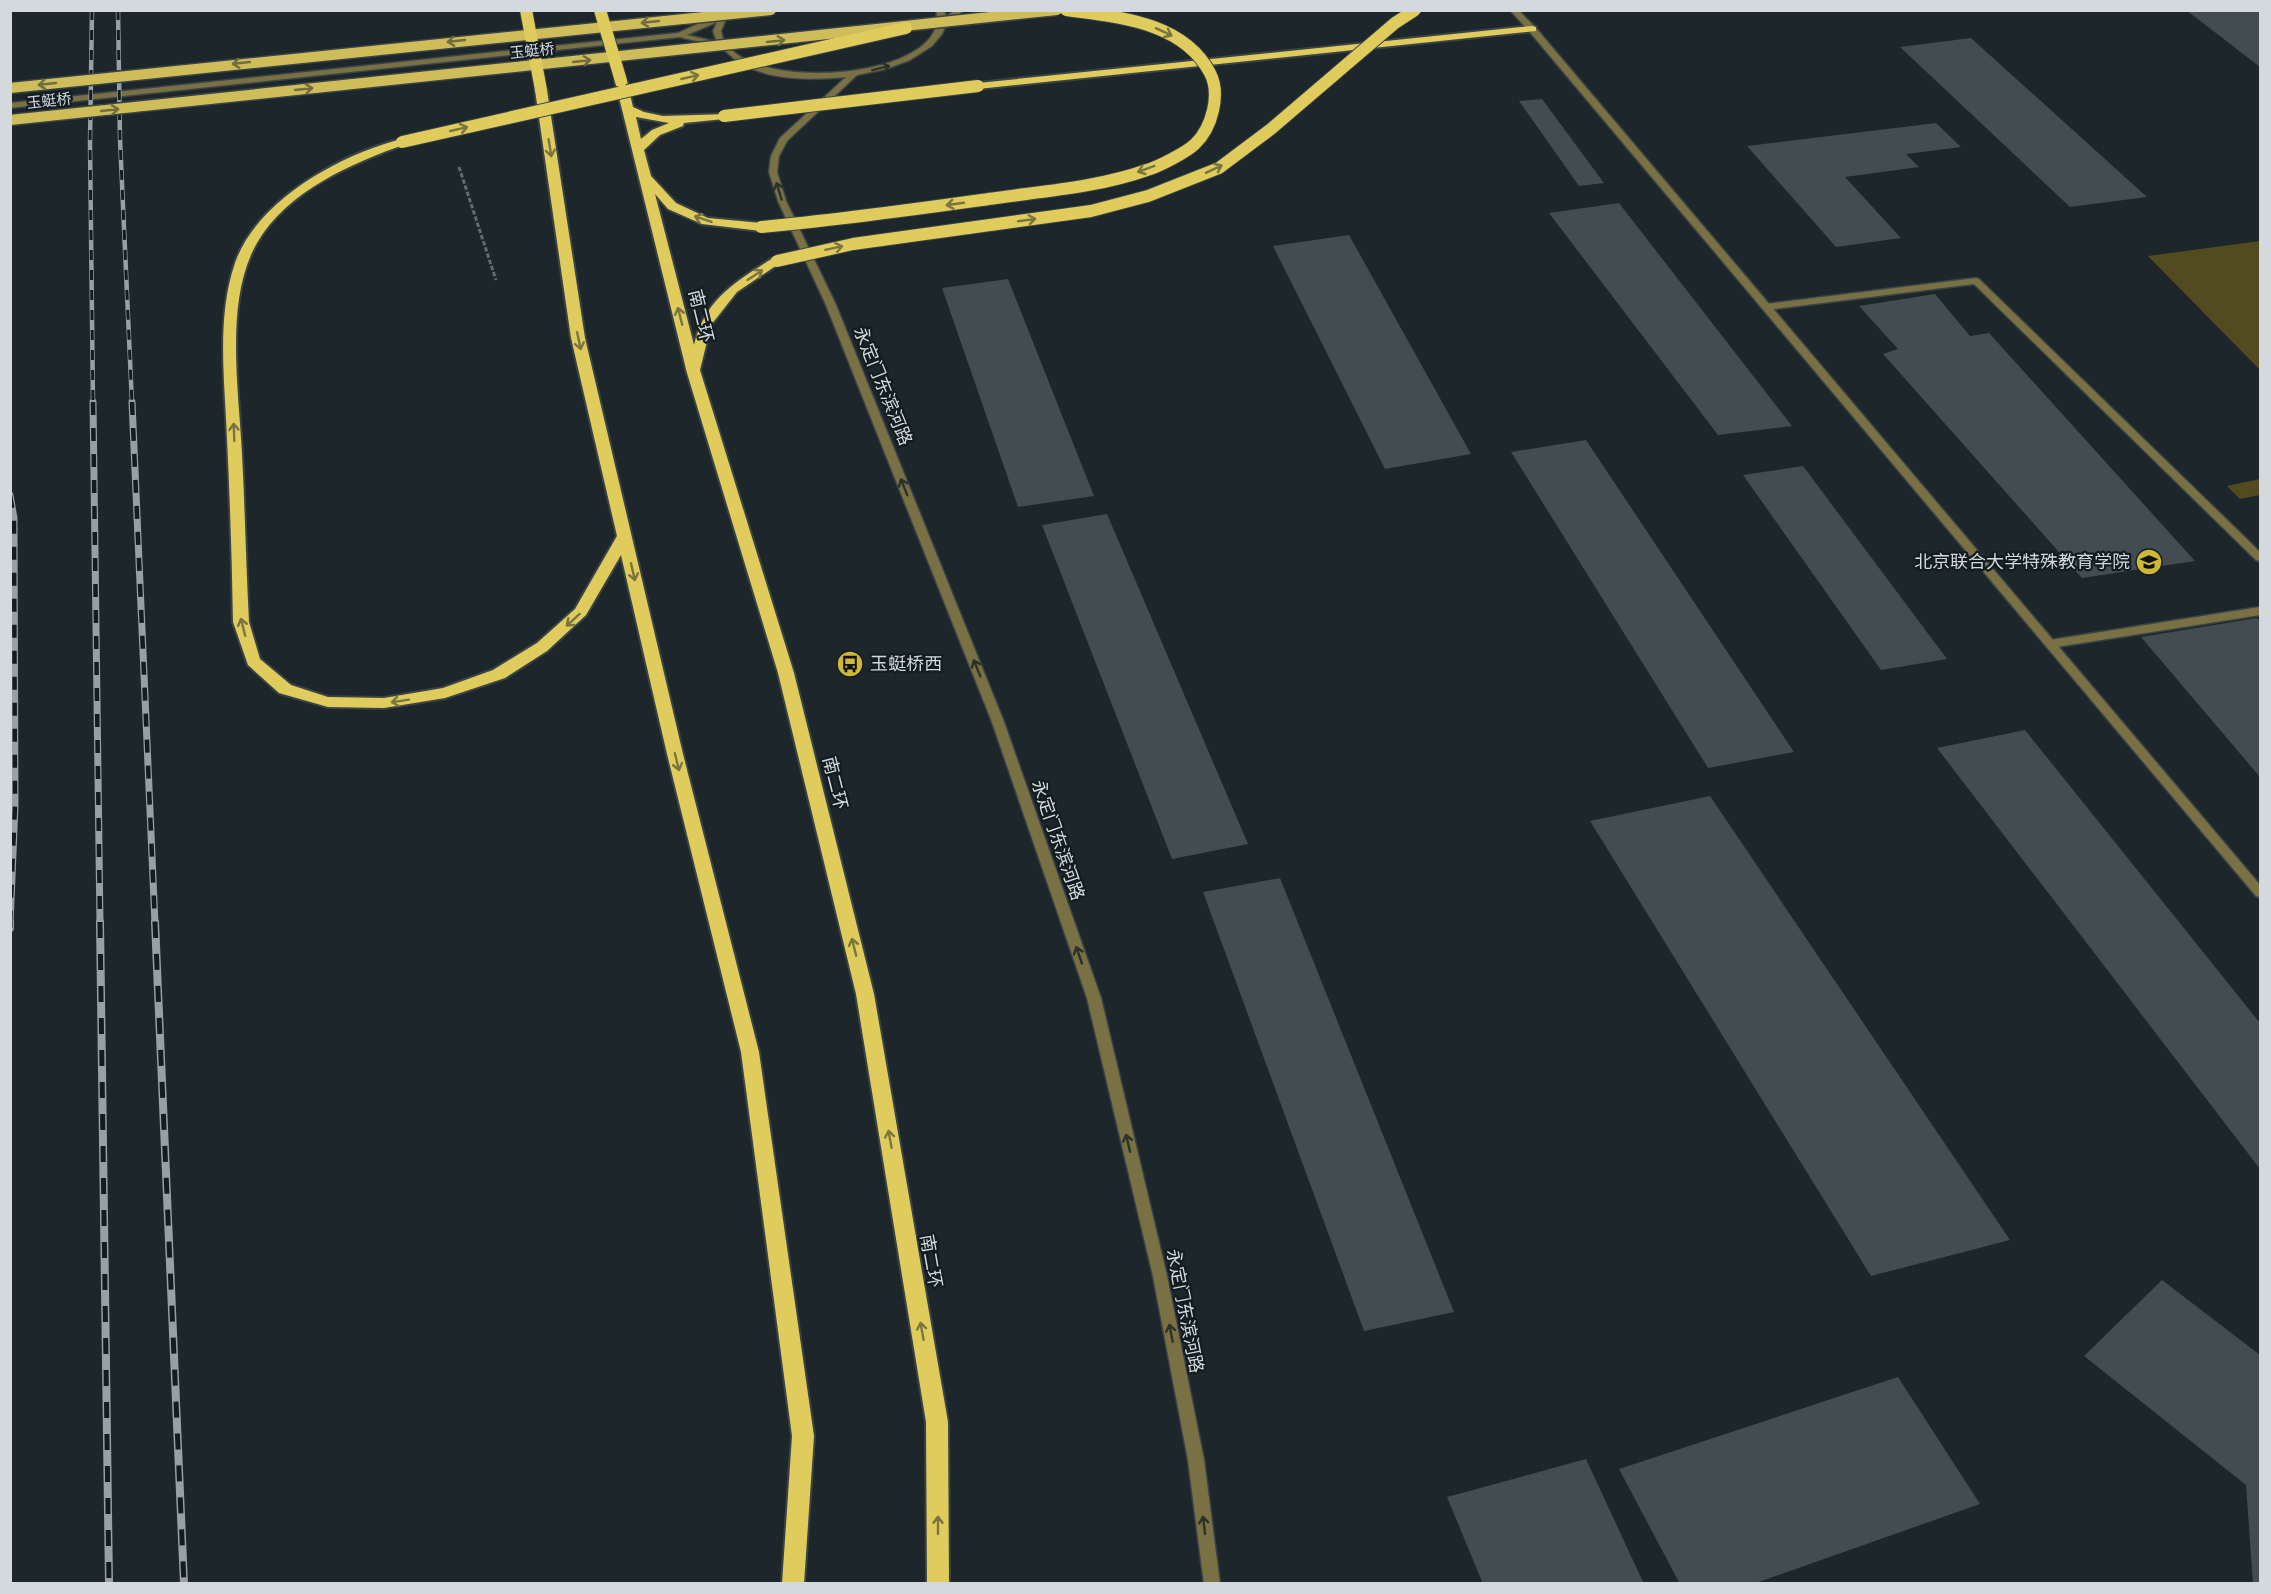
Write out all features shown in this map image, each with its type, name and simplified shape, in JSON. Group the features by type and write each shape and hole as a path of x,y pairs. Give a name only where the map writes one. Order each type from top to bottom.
{"highway":[{"path":"526,10 541,90 578,338 675,754 750,1052 804,1436 794,1584"},
{"name":"南二环","path":"600,10 646,175 693,373 786,673 865,994 937,1422 938,1584"},
{"path":"646,175 672,206 706,222 761,227 846,219 1084,186 1149,170 1195,144 1212,116 1216,93 1210,73 1194,52 1170,34 1135,20 1066,10"},
{"path":"693,373 705,325 733,289 777,261 853,244 1091,211 1148,196 1219,168 1271,129 1395,23 1414,10"},
{"path":"625,535 581,612 542,647 499,674 445,693 384,703 328,702 285,689 253,661 241,622 231,349 240,269 252,242 273,216 296,194 330,172 367,153 402,142 906,28"},
{"path":"639,149 657,132 675,125 724,116 978,86 1532,29"},
{"path":"629,109 640,116 654,119 724,116"}],"main road":[{"name":"玉蜓桥","path":"10,88 771,10"},
{"name":"玉蜓桥","path":"10,120 906,28 1057,10"}],"street":[{"path":"940,10 943,23"},
{"path":"680,34 723,46 740,60 766,70 823,77 854,74 888,66 916,55 934,40 943,23 961,10"},
{"path":"1513,10 1532,29 2260,893"},
{"path":"10,106 680,34 724,14"},
{"path":"723,46 717,31 724,14"},
{"name":"永定门东滨河路","path":"854,74 783,140 775,156 773,172 782,201 831,305 998,722 1094,998 1160,1276 1196,1460 1212,1584"},
{"path":"1766,308 1976,281 2260,558"},
{"path":"2050,644 2260,611"}],"path":[{"path":"455,157 496,280"}],"shaded area":[{"path":"2260,241 2260,370 2148,256"},
{"path":"2260,479 2260,495 2240,499 2227,486"}],"building":[{"path":"2186,10 2260,10 2260,67"},
{"path":"1971,38 2147,197 2070,207 1900,47"},
{"path":"1542,99 1604,183 1579,186 1519,101"},
{"path":"1936,123 1961,147 1906,154 1919,167 1845,177 1901,238 1836,247 1747,146"},
{"path":"1619,203 1792,426 1718,435 1549,213"},
{"path":"1349,235 1471,454 1385,469 1273,246"},
{"path":"1008,279 1094,496 1018,507 942,288"},
{"path":"1935,294 1970,336 1989,333 2195,561 2082,578 1883,354 1898,349 1859,306"},
{"path":"1586,440 1794,752 1708,768 1511,452"},
{"path":"1803,466 1947,659 1881,670 1743,475"},
{"path":"1107,514 1248,844 1172,859 1042,525"},
{"path":"2257,618 2260,621 2260,777 2141,637"},
{"path":"2025,730 2260,1023 2260,1169 1937,748"},
{"path":"1710,796 2010,1240 1871,1276 1590,821"},
{"path":"1280,878 1454,1312 1364,1331 1203,892"},
{"path":"2162,1280 2260,1355 2260,1584 2253,1584 2246,1485 2084,1356"},
{"path":"1898,1377 1980,1504 1753,1584 1680,1584 1619,1469"},
{"path":"1586,1459 1644,1584 1483,1584 1447,1497"}],"railway":[{"path":"92,10 90,143 93,404"},
{"path":"118,10 120,139 132,404"},
{"path":"93,402 100,924"},
{"path":"132,402 155,924"},
{"path":"10,495 14,518 15,806 10,924"},
{"path":"100,922 109,1584"},
{"path":"155,922 184,1584"}],"place":[{"name":"北京联合大学特殊教育学院","path":"2149,562"},
{"name":"玉蜓桥西","path":"850,664"}]}
